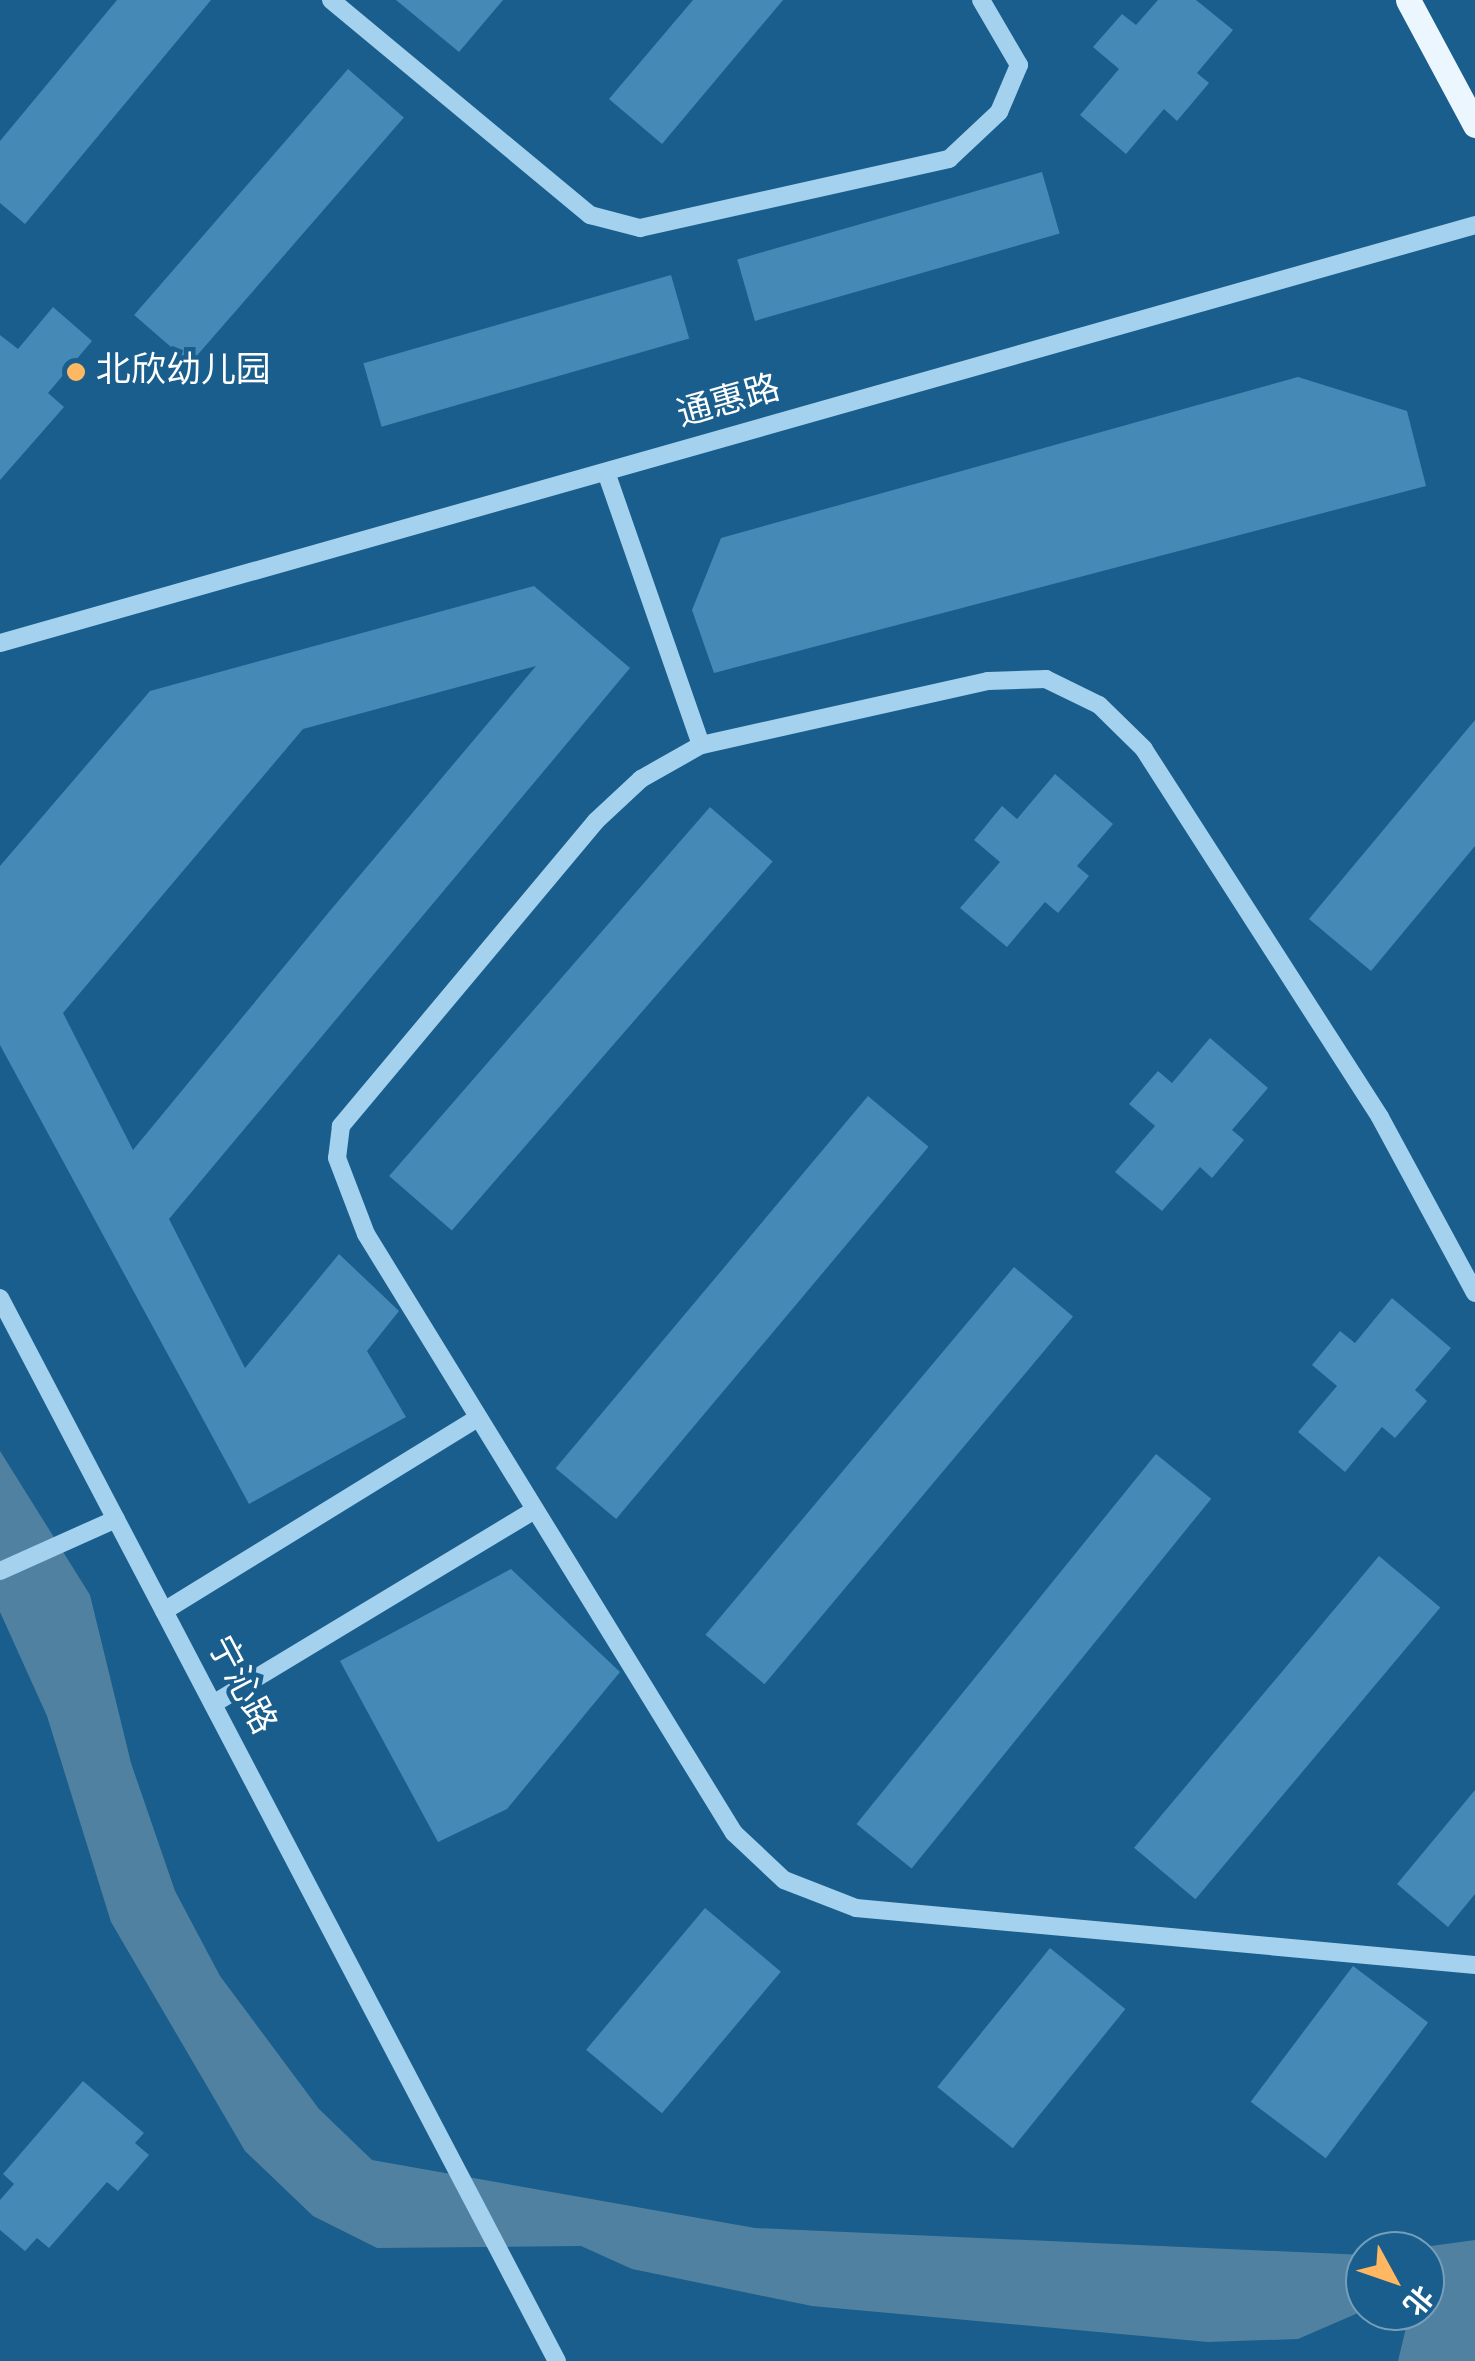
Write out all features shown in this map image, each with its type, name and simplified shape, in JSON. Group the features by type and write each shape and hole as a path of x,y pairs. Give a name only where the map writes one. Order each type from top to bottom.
{"main road":[{"path":"1408,0 1475,125"}],"street":[{"path":"330,0 590,215 640,228 949,159 1000,112 1019,65 981,0"},
{"name":"通惠路","path":"0,643 1475,225"},
{"path":"606,472 701,745"},
{"path":"1475,1293 1265,928 1144,749 1099,704 1046,680 988,680 701,745 641,779 596,821 341,1126 338,1158 366,1234 734,1833 784,1880 856,1908 1475,1965"},
{"name":"宁沁路","path":"0,1298 557,2361"},
{"path":"164,1611 478,1418"},
{"path":"213,1704 535,1510"},
{"path":"0,1572 116,1519"}],"water":[{"path":"0,1451 90,1595 131,1763 175,1891 220,1976 319,2109 372,2160 755,2228 1345,2254 1345,2319 1298,2339 1208,2342 812,2306 632,2269 581,2246 377,2248 313,2216 245,2151 111,1922 47,1716 0,1612"},
{"path":"1475,2240 1475,2361 1398,2361 1405,2331 1445,2331 1445,2244"}],"building":[{"path":"117,0 211,0 25,224 0,203 0,141"},
{"path":"396,0 503,0 459,52"},
{"path":"693,0 783,0 662,144 609,99"},
{"path":"1158,0 1196,0 1233,30 1197,73 1209,83 1177,121 1164,109 1126,154 1080,115 1119,69 1093,47 1122,14 1136,25"},
{"path":"348,69 404,118 190,364 134,315"},
{"path":"1042,172 1060,234 755,321 737,259"},
{"path":"671,275 689,338 382,427 363,363"},
{"path":"53,307 92,341 48,393 64,407 0,480 0,335 18,349"},
{"path":"1298,377 1407,411 1426,486 714,673 692,610 721,538"},
{"path":"534,586 630,668 169,1219 245,1368 339,1254 399,1311 367,1351 406,1417 249,1504 0,1045 0,866 150,691","holes":["536,666 133,1150 63,1013 303,729"]},
{"path":"1475,720 1475,846 1371,971 1309,919"},
{"path":"1055,774 1113,824 1077,866 1089,876 1058,913 1045,902 1007,947 960,908 1000,862 974,840 1002,806 1017,819"},
{"path":"710,807 773,861 452,1231 389,1176"},
{"path":"1210,1038 1268,1088 1232,1130 1244,1140 1212,1178 1200,1167 1162,1211 1115,1172 1155,1126 1129,1104 1158,1071 1172,1083"},
{"path":"868,1096 929,1147 616,1519 556,1468"},
{"path":"1014,1267 1073,1316 764,1684 705,1635"},
{"path":"1392,1298 1451,1348 1415,1390 1427,1401 1395,1438 1382,1427 1345,1472 1298,1432 1337,1386 1312,1365 1340,1331 1355,1343"},
{"path":"1156,1454 1211,1499 912,1869 856,1824"},
{"path":"1379,1556 1440,1607 1195,1899 1134,1848"},
{"path":"511,1569 620,1672 507,1809 438,1842 340,1661"},
{"path":"1475,1790 1475,1894 1448,1927 1397,1884"},
{"path":"705,1908 781,1972 662,2113 586,2050"},
{"path":"1050,1948 1125,2009 1013,2148 937,2087"},
{"path":"1353,1966 1428,2023 1326,2158 1251,2102"},
{"path":"83,2081 144,2133 135,2143 149,2155 118,2191 107,2182 49,2248 37,2238 25,2251 0,2230 0,2200 14,2184 3,2174"}],"place":[{"name":"北欣幼儿园","path":"76,372"}]}
